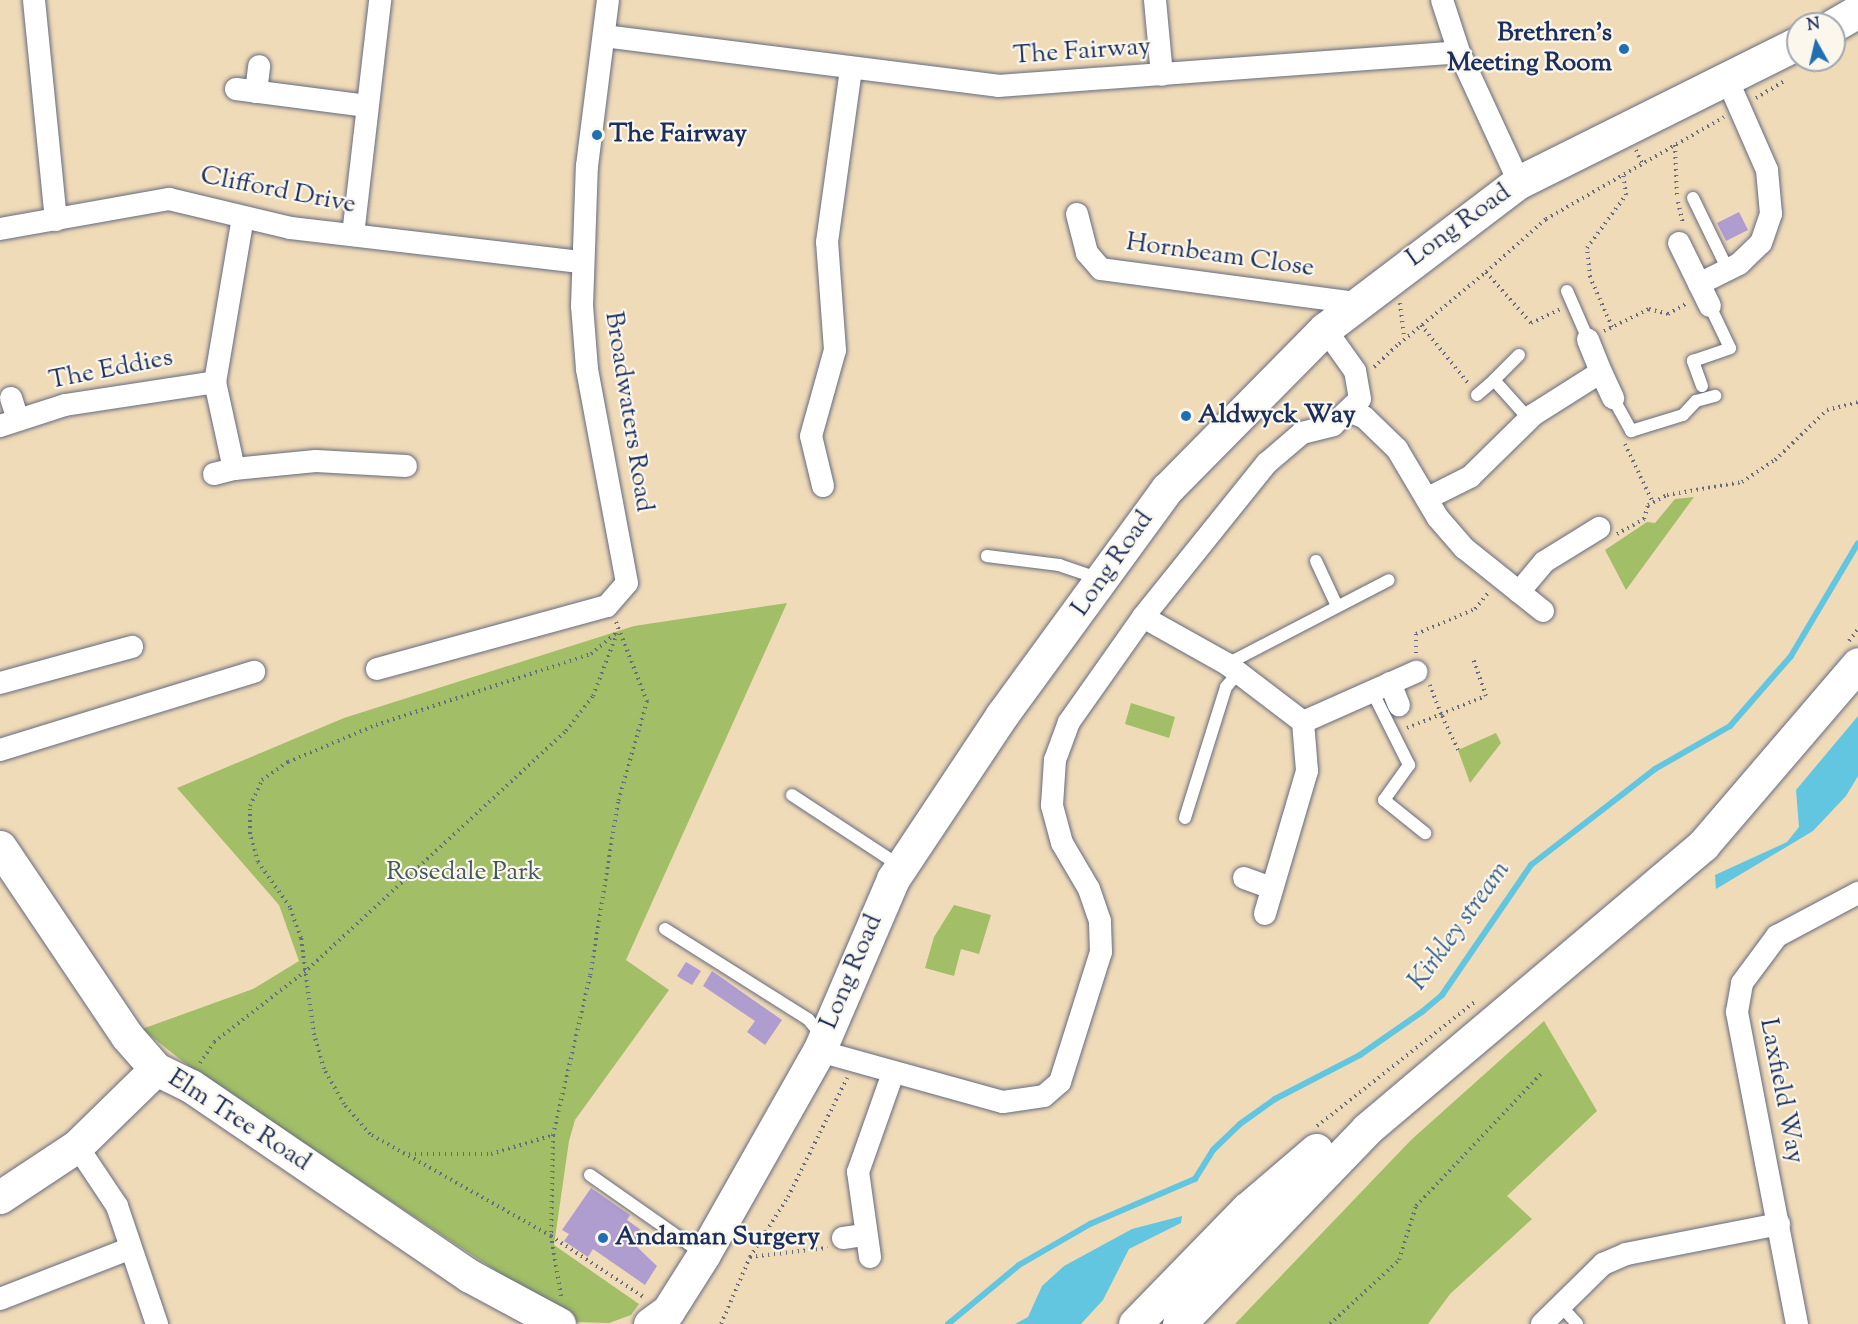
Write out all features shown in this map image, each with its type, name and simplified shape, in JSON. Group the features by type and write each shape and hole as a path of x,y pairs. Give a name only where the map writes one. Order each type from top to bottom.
{"main road":[{"name":"Long Road","path":"662,1320 704,1254 821,1044 849,970 901,867 1002,715 1104,580 1167,489 1325,329 1385,280 1519,182 1727,79 1786,61"},
{"path":"1179,1324 1367,1129 1653,893 1747,794 1851,656"},
{"path":"1135,1324 1247,1209 1416,1064 1577,944 1747,794"},
{"name":"Elm Tree Road","path":"0,848 127,1036 156,1069 191,1086 470,1276 553,1323"},
{"path":"0,1197 77,1146 156,1069"}],"street":[{"path":"34,0 56,220"},
{"path":"353,235 380,0"},
{"name":"Broadwaters Road","path":"608,0 582,262 587,369 627,583 611,604"},
{"path":"1155,0 1162,75"},
{"path":"1442,0 1459,52 1519,182"},
{"name":"The Fairway","path":"604,36 998,86 1459,52"},
{"path":"259,66 246,90 367,106"},
{"path":"823,486 811,436 835,350 827,242 851,68"},
{"path":"1678,243 1704,295 1728,270 1761,243 1771,214 1767,170 1727,79"},
{"name":"Clifford Drive","path":"0,230 169,199 243,218 353,235 582,262"},
{"name":"Hornbeam Close","path":"1077,214 1088,253 1101,269 1356,303"},
{"path":"243,218 215,382 224,472 316,460 406,466"},
{"path":"821,1044 855,1061 1003,1102 1044,1096 1060,1082 1101,952 1093,900 1062,843 1052,804 1055,760 1069,722 1143,617 1267,463 1302,433 1333,425 1350,412 1360,399 1359,380 1325,329"},
{"path":"1588,339 1613,398"},
{"path":"1428,498 1470,477 1529,419 1601,372"},
{"name":"The Eddies","path":"11,398 9,423 65,405 215,382"},
{"path":"1350,412 1364,417 1397,449 1444,525 1499,579 1543,611"},
{"path":"1519,592 1544,562 1599,528"},
{"path":"389,660 611,604"},
{"path":"1143,617 1233,668 1303,722 1306,771 1265,914"},
{"path":"0,682 116,651"},
{"path":"1303,722 1421,671"},
{"path":"0,750 254,672"},
{"path":"1381,687 1399,705"},
{"path":"1244,878 1272,888"},
{"name":"Laxfield Way","path":"1797,1324 1737,1012 1742,983 1777,936 1858,893"},
{"path":"861,1244 858,1172 893,1073"},
{"path":"77,1146 117,1206 129,1249 157,1324"},
{"path":"1542,1324 1603,1264 1626,1254 1779,1224"},
{"path":"0,1299 129,1249"}],"lane":[{"path":"1693,198 1728,270"},
{"path":"1567,291 1588,339"},
{"path":"1702,386 1693,361 1730,348 1704,295"},
{"path":"1477,395 1519,355"},
{"path":"1494,380 1529,419"},
{"path":"1613,398 1631,431 1683,415 1696,401 1715,396"},
{"path":"987,556 1059,565 1104,580"},
{"path":"1317,561 1337,606"},
{"path":"1185,818 1233,668 1337,606 1389,579"},
{"path":"1381,687 1393,735 1410,765 1384,800 1425,833"},
{"path":"792,795 901,867"},
{"path":"665,929 808,1019 821,1044"},
{"path":"590,1175 704,1254"},
{"path":"1561,1306 1577,1324"}],"path":[{"path":"1359,380 1546,219 1792,77"},
{"path":"1612,327 1590,277 1587,248 1626,195 1623,174"},
{"path":"1486,272 1531,323 1572,304"},
{"path":"1385,280 1405,312 1407,333 1399,344"},
{"path":"1588,339 1649,309 1668,314 1704,295"},
{"path":"1421,325 1477,395"},
{"path":"1599,528 1603,542 1644,519 1653,502 1667,495 1742,482 1775,460 1827,410 1858,402"},
{"path":"1623,438 1653,502"},
{"path":"1458,750 1421,671 1413,646 1416,634 1475,609 1499,579"},
{"path":"553,1323 562,1299 551,1236 554,1135 590,976 618,802 646,701 618,631 611,604"},
{"path":"1851,656 1858,629"},
{"path":"191,1086 214,1042 308,969 566,731 593,696 618,631"},
{"path":"618,631 591,654 376,725 288,762 262,780 250,806 250,834 258,862 290,907 308,969 314,1035 324,1069 370,1134 551,1236 662,1320"},
{"path":"1393,735 1486,696 1473,659"},
{"path":"1308,1134 1483,996"},
{"path":"721,1324 750,1257 788,1197 855,1061"},
{"path":"1329,1324 1399,1260 1416,1206 1541,1074"},
{"path":"405,1153 491,1154 554,1135"},
{"path":"750,1257 861,1244"}],"green space":[{"path":"1694,497 1626,590 1605,550 1647,522 1655,523 1675,499"},
{"name":"Rosedale Park","path":"787,603 626,960 669,990 575,1120 569,1141 554,1245 639,1304 631,1315 609,1323 576,1322 195,1071 142,1029 253,989 299,961 279,905 177,788 344,718 634,626"},
{"path":"1131,703 1175,717 1169,738 1125,724"},
{"path":"1496,733 1501,743 1470,783 1458,750"},
{"path":"954,905 991,915 979,954 961,949 954,976 925,968 934,937"},
{"path":"1544,1021 1597,1111 1507,1196 1532,1219 1450,1294 1428,1324 1235,1324 1411,1140"}],"water":[{"path":"1858,716 1858,776 1846,796 1813,831 1716,889 1715,875 1787,842 1799,827 1796,790"},
{"path":"1182,1216 1181,1223 1129,1249 1103,1300 1081,1324 1015,1324 1028,1317 1042,1286 1064,1266 1132,1229"}],"building":[{"path":"1739,212 1748,230 1726,241 1717,223"},
{"path":"686,962 701,971 692,985 677,976"},
{"path":"712,971 782,1020 765,1045 747,1032 755,1021 703,986"},
{"name":"Andaman Surgery","path":"591,1188 630,1215 627,1220 644,1232 635,1245 657,1266 645,1285 593,1249 588,1257 564,1241 569,1234 562,1230"}],"waterway":[{"name":"Kirkley stream","path":"948,1324 1019,1265 1090,1224 1195,1179 1213,1150 1240,1124 1275,1099 1360,1055 1442,995 1531,865 1655,769 1730,726 1791,656 1858,543"}],"place":[{"name":"Brethren's Meeting Room","path":"1624,49"},
{"name":"The Fairway","path":"597,135"},
{"name":"Aldwyck Way","path":"1186,416"},
{"name":"Andaman Surgery","path":"603,1238"}]}
